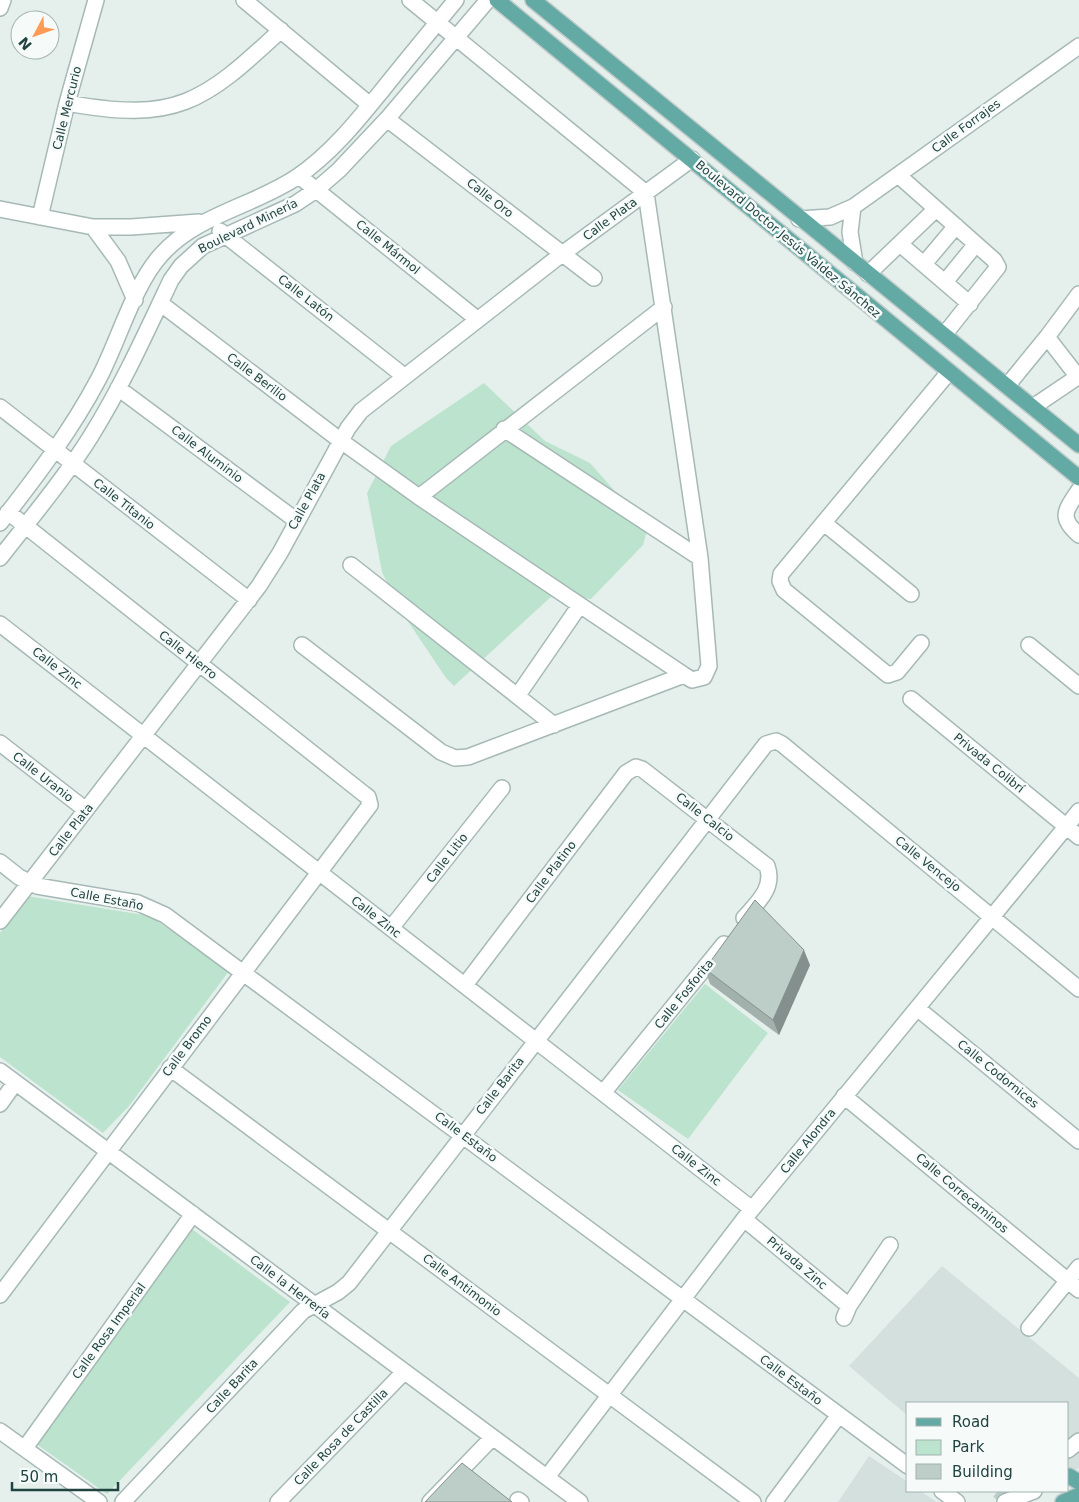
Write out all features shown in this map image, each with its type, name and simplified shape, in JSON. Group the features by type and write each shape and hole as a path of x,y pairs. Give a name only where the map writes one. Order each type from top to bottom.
{"main road":[{"name":"Boulevard Doctor Jesús Valdez Sánchez","path":"497,0 1079,478"},
{"name":"Boulevard Doctor Jesús Valdez Sánchez","path":"533,0 799,219 1079,445"},
{"path":"1063,1502 1079,1495"}],"street":[{"path":"0,8 2,0"},
{"name":"Calle Mercurio","path":"40,218 67,102 96,0"},
{"path":"244,0 370,106"},
{"path":"302,645 449,757 468,757 684,675 692,680 698,680 704,677 708,671 700,558 646,193 410,0"},
{"name":"Boulevard Minería","path":"4,518 55,451 91,393 150,270 170,245 184,233 265,196 298,176 330,149 370,106 456,0"},
{"name":"Boulevard Minería","path":"0,558 72,464 118,388 171,280 191,255 203,246 226,235 271,217 316,190 359,150 488,0"},
{"path":"67,102 128,112 169,107 188,101 205,93 233,74 281,30"},
{"name":"Calle Forrajes","path":"799,219 830,217 854,207 1079,46"},
{"name":"Calle Oro","path":"387,119 594,278"},
{"name":"Calle Plata","path":"0,921 249,600 280,553 340,441 361,411 562,254 692,159"},
{"path":"898,175 976,244 998,267 944,335"},
{"name":"Calle Mármol","path":"298,176 477,319"},
{"path":"854,207 850,232 854,263"},
{"path":"868,274 936,208"},
{"path":"0,210 93,227 131,228 208,221"},
{"name":"Calle Latón","path":"208,221 404,376"},
{"path":"924,264 956,226"},
{"path":"93,227 118,261 134,300"},
{"path":"900,244 970,304"},
{"path":"945,282 976,244"},
{"path":"1006,386 1047,337 1079,294"},
{"name":"Calle Berilio","path":"160,303 340,441 419,497 684,675"},
{"path":"419,497 504,429 664,307"},
{"path":"118,337 138,348"},
{"path":"1033,407 1079,376 1047,337"},
{"path":"921,643 897,672 888,675 784,590 780,581 781,574 950,372"},
{"name":"Calle Aluminio","path":"118,388 296,521"},
{"name":"Calle Titanio","path":"0,407 249,600"},
{"path":"504,429 700,558"},
{"path":"1079,490 1065,514 1066,522 1079,534"},
{"name":"Calle Hierro","path":"4,518 25,526 368,797"},
{"path":"824,522 911,594"},
{"path":"351,565 554,724"},
{"path":"518,695 580,605"},
{"name":"Calle Zinc","path":"0,624 603,1093 748,1214"},
{"path":"1029,645 1079,686"},
{"name":"Privada Colibrí","path":"911,699 1079,837"},
{"name":"Calle Barita","path":"124,1502 295,1319 313,1305 338,1292 349,1283 762,748 766,744 776,741"},
{"name":"Calle Vencejo","path":"776,741 1079,988"},
{"name":"Calle Uranio","path":"0,743 86,810"},
{"name":"Calle Platino","path":"465,985 626,773 636,767 642,769"},
{"name":"Calle Calcio","path":"642,769 767,866"},
{"name":"Calle Litio","path":"391,928 502,788"},
{"name":"Calle Bromo","path":"0,1295 107,1151 368,810 370,805 368,797"},
{"name":"Calle Alondra","path":"546,1477 748,1214 1079,811"},
{"name":"Calle Estaño","path":"0,862 30,883 152,908 180,926 906,1465"},
{"name":"Calle Fosforita","path":"603,1093 765,893 770,880 767,866"},
{"name":"Calle Codornices","path":"917,1008 1079,1141"},
{"name":"Calle Antimonio","path":"170,1068 753,1502"},
{"name":"Calle la Herrería","path":"0,1071 580,1502"},
{"path":"0,1104 15,1082"},
{"name":"Calle Correcaminos","path":"844,1096 1073,1286"},
{"name":"Calle Rosa Imperial","path":"25,1448 193,1214"},
{"name":"Privada Zinc","path":"748,1214 847,1312 890,1245"},
{"path":"1029,1328 1073,1286 1079,1267"},
{"name":"Calle Rosa de Castilla","path":"278,1502 404,1372"},
{"path":"774,1502 839,1416"},
{"path":"0,1431 99,1502"},
{"path":"430,1502 492,1438"},
{"path":"943,1492 957,1502"},
{"path":"1005,1502 1031,1492"}],"shaded area":[{"path":"942,1266 1079,1378 1079,1468 1069,1473 1069,1402 906,1402 906,1414 849,1366"},
{"path":"869,1456 906,1481 906,1492 922,1492 937,1502 838,1502"}],"green space":[{"path":"484,383 545,441 590,463 647,530 643,545 591,599 553,595 454,686 446,678 399,608 382,572 367,493 391,446"},
{"path":"27,896 150,916 229,971 129,1106 103,1133 0,1057 0,933"},
{"path":"705,984 768,1033 688,1139 618,1090"},
{"path":"192,1229 290,1302 107,1494 35,1443"}],"building":[{"path":"755,900 804,950 773,1020 705,969"},
{"path":"462,1463 512,1502 425,1502"}],"tunnel":[{"path":"999,1492 1009,1500"}]}
